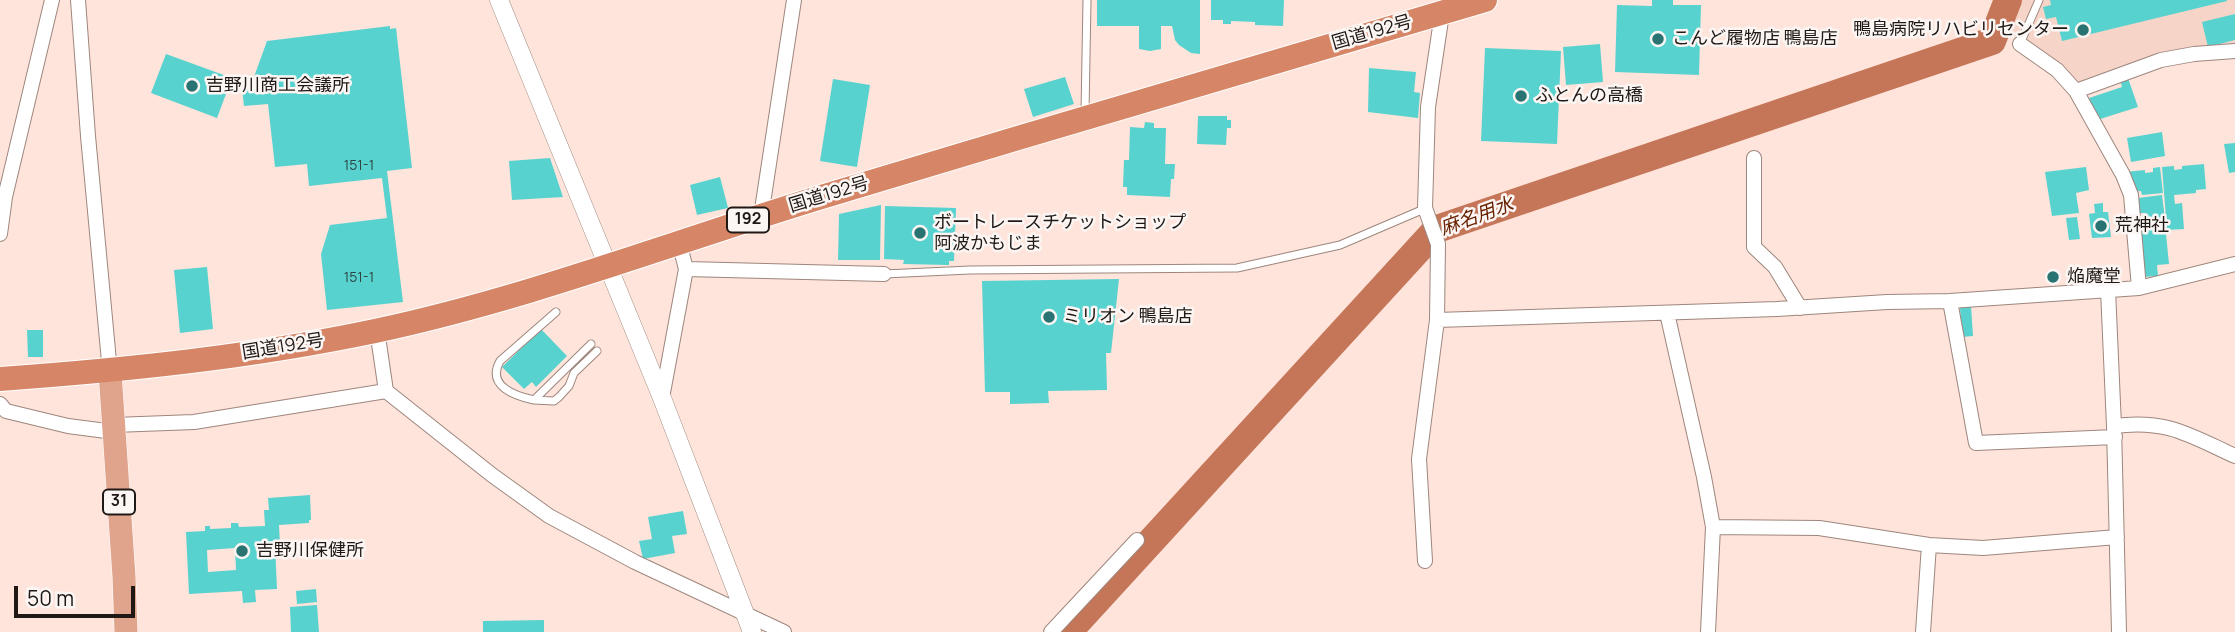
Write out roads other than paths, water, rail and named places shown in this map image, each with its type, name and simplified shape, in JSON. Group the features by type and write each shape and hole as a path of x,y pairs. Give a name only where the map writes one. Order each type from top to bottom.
{"highway":[{"name":"国道192号","path":"0,379 110,372 377,331 608,267 761,216 1443,6 1485,0"}],"main road":[{"name":"31","path":"110,372 126,632"}],"street":[{"path":"0,234 3,196 52,0"},
{"path":"78,0 110,372"},
{"path":"499,0 662,398 749,624"},
{"path":"761,216 794,0"},
{"path":"1425,561 1419,459 1437,320 1438,244 1425,208 1428,107 1443,6"},
{"path":"2020,44 2057,70 2076,91 2123,175 2131,195 2139,288"},
{"path":"2076,91 2161,60 2235,51"},
{"path":"1754,158 1754,247 1775,267 1800,308"},
{"path":"662,398 686,269 679,242"},
{"path":"1437,320 1800,308 2139,288 2235,264"},
{"path":"686,269 884,274"},
{"path":"2108,290 2119,632"},
{"path":"1950,301 1976,443 2114,432 2140,423 2175,428 2235,456"},
{"path":"1667,313 1713,527 1708,632"},
{"path":"377,331 386,391 492,475 549,516 749,624 784,632"},
{"path":"0,404 6,411 68,426 114,429 194,422 386,391"},
{"path":"1713,527 1819,528 1929,545 1983,548 2117,537"},
{"path":"1051,632 1137,540"},
{"path":"1923,632 1929,545"}],"lane":[{"path":"1085,118 1087,0"},
{"path":"2020,44 2039,0"},
{"path":"884,274 970,270 1237,268 1340,244 1425,208"},
{"path":"556,312 500,361 496,376 505,390 534,400 554,401 569,386 574,373 597,351"},
{"path":"534,400 591,344"}],"waterway":[{"name":"麻名用水","path":"1068,632 1437,229 1992,41 2008,0"}],"place":[{"name":"鴨島病院リハビリセンター","path":"2083,30"},
{"name":"こんど履物店 鴨島店","path":"1658,39"},
{"name":"吉野川商工会議所","path":"192,86"},
{"name":"ふとんの高橋","path":"1521,96"},
{"name":"荒神社","path":"2101,226"},
{"name":"ボートレースチケットショップ 阿波かもじま","path":"920,233"},
{"name":"焔魔堂","path":"2053,277"},
{"name":"ミリオン 鴨島店","path":"1049,317"},
{"name":"吉野川保健所","path":"242,551"}]}
